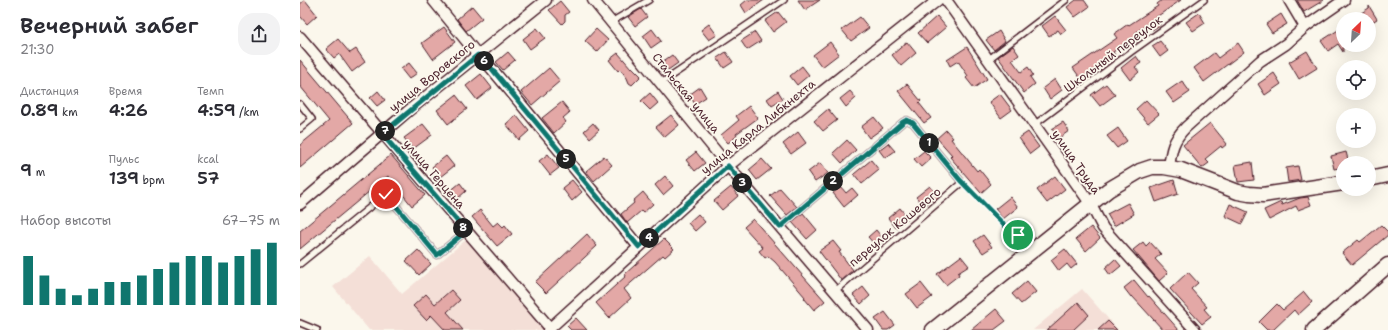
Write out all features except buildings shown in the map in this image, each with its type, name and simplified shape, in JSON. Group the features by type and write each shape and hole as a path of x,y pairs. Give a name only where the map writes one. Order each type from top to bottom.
{"main road":[{"path":"933,330 1090,203 1108,190 1140,171 1152,167 1181,170 1238,192 1249,194 1263,194 1336,185"},
{"path":"1376,178 1388,175"},
{"path":"1314,330 1388,265"}],"street":[{"path":"434,0 478,55 492,69 639,247"},
{"name":"улица Воровского","path":"300,204 382,134 546,0"},
{"name":"Стальская улица","path":"593,0 728,166 868,330"},
{"name":"улица Карла Либкнехта","path":"549,329 728,166 938,0"},
{"name":"улица Труда","path":"946,0 1090,203 1103,228 1195,330"},
{"path":"1289,0 1305,27"},
{"path":"1169,168 1170,156 1175,140 1186,127 1260,61 1286,44 1305,27 1344,0"},
{"name":"улица Герцена","path":"300,37 549,329"}],"lane":[{"path":"611,22 649,0"},
{"path":"661,83 784,0"},
{"path":"989,59 1066,0"},
{"name":"Школьный переулок","path":"1034,125 1136,48 1204,0"},
{"path":"300,104 312,119 300,129"},
{"path":"780,227 907,120 913,123 960,180"},
{"name":"переулок Кошевого","path":"835,291 957,188 960,184 960,180"},
{"path":"300,264 386,194 437,255 466,231"},
{"path":"300,323 317,330"}],"path":[{"path":"960,180 1009,230 1018,235"}],"shaded area":[{"path":"467,239 543,329 542,330 369,330 333,287 370,256 402,294"},
{"path":"1082,289 1118,330 1033,330"}],"route":[{"path":"386,194 437,255 466,231 382,134 478,55 492,69 639,247 728,166 780,227 907,120 913,123 960,180 973,191 1009,230 1018,235"}]}
